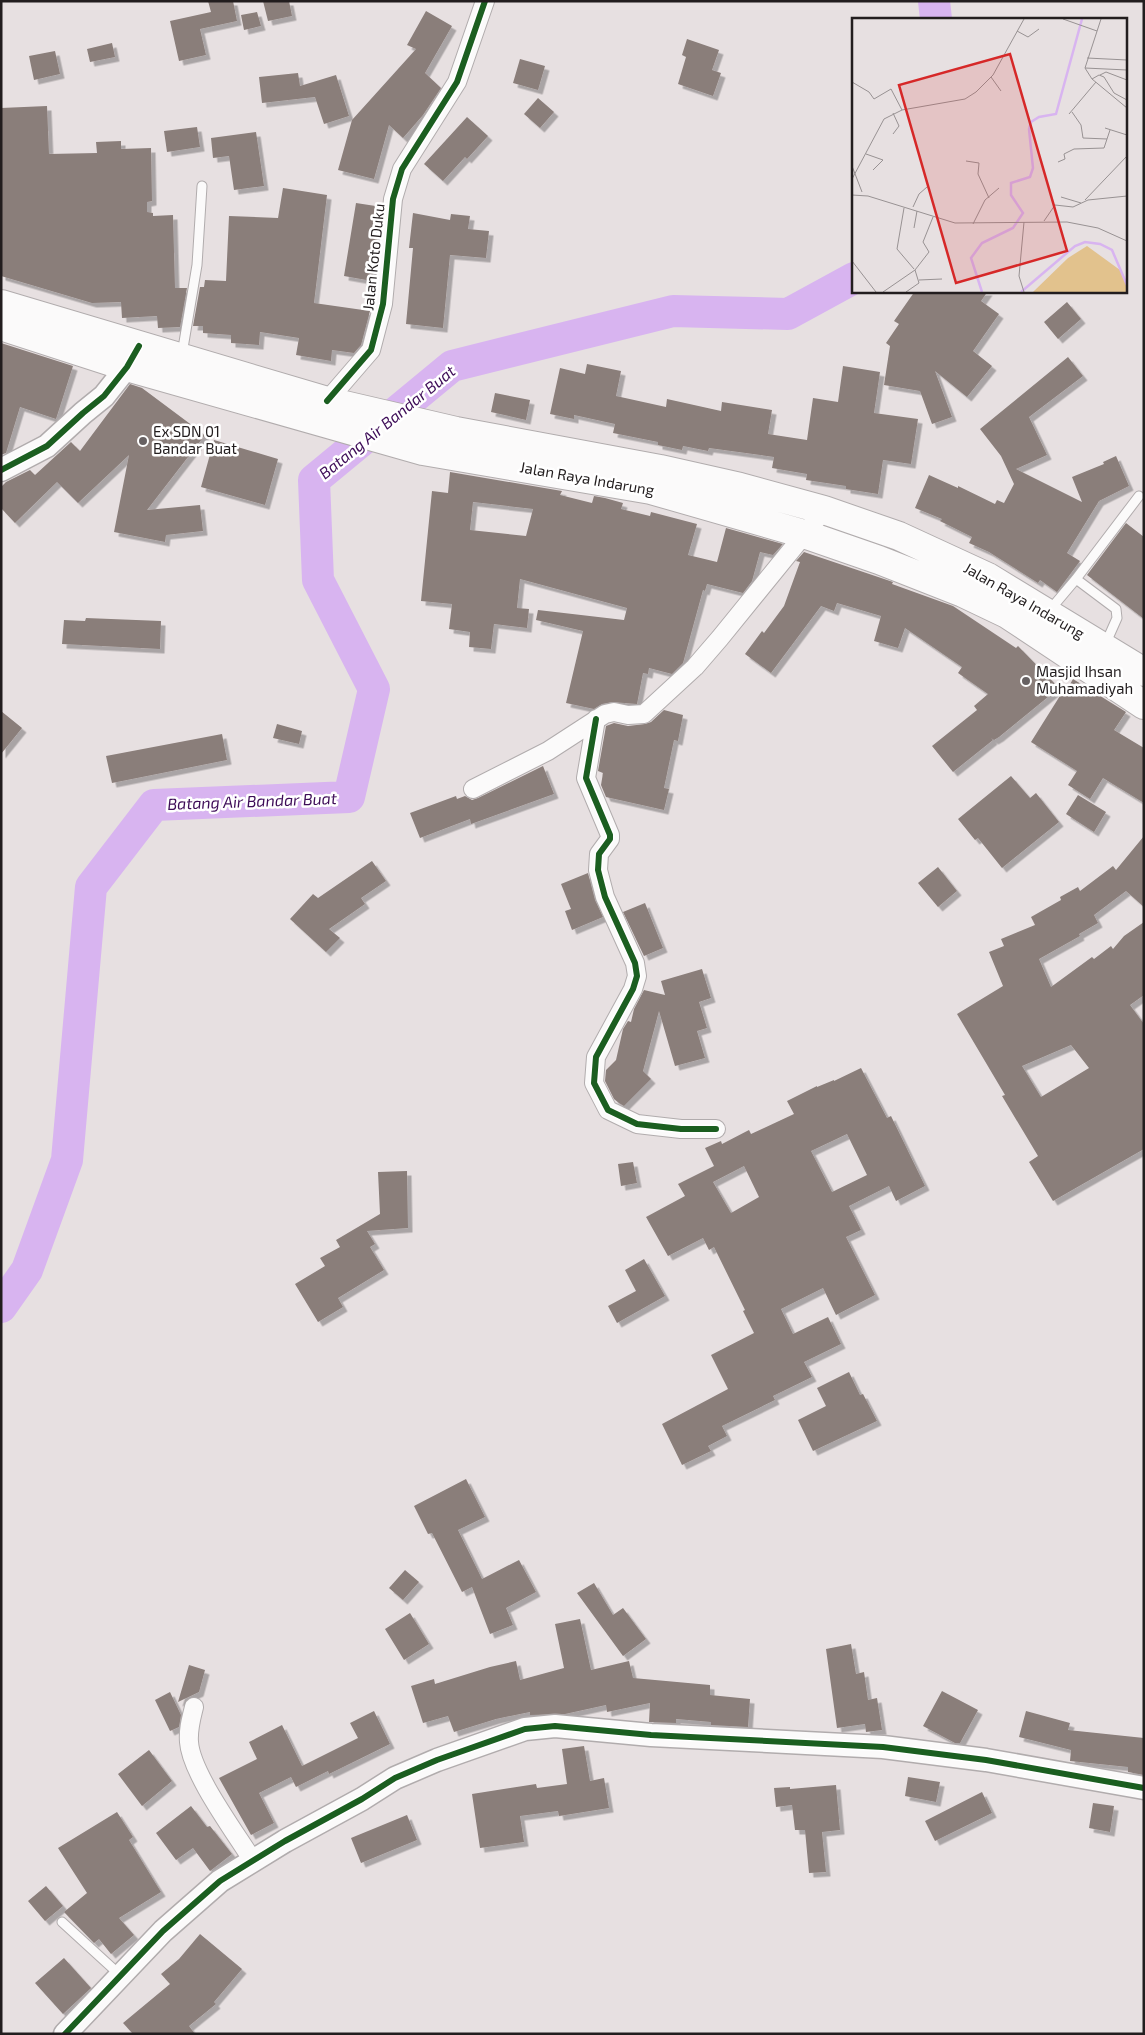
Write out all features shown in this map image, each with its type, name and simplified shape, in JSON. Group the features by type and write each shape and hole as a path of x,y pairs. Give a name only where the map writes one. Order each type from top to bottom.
{"highway":[{"name":"Jalan Raya Indarung","path":"1,304 133,356 181,359 332,409 423,450 651,490 804,534 879,560 962,593 1007,614 1144,705"},
{"name":"Jalan Raya Indarung","path":"1,326 133,356 332,409 660,469 740,487 824,510 900,536 988,577 1144,672"}],"street":[{"name":"Jalan Koto Duku","path":"332,409 371,350 383,304 393,199 402,169 457,82 485,1"},
{"path":"1,470 48,446 104,396 133,356"},
{"path":"473,789 548,751 605,714 614,712 628,715 644,714 707,652 824,510"},
{"path":"596,719 586,778 610,835 610,840 599,854 598,870 605,897 635,963 637,976 633,989 596,1057 594,1083 608,1110 637,1124 682,1129 716,1130"},
{"path":"194,1707 188,1728 189,1744 194,1766 253,1861"},
{"path":"65,2034 163,1931 220,1881 285,1841 362,1799 395,1778 437,1760 525,1729 555,1726 651,1735 883,1747 986,1760 1144,1788"}],"lane":[{"path":"181,359 197,264 202,186"},
{"path":"1047,613 1076,579 1139,496"},
{"path":"1076,579 1116,609 1117,618 1104,648"},
{"path":"62,1922 120,1975"}],"building":[{"path":"208,1 233,1 237,21 200,29 206,55 179,61 170,21 211,12"},
{"path":"263,1 289,1 292,16 268,21"},
{"path":"426,11 452,26 425,73 441,88 423,115 403,138 389,125 374,179 338,170 352,120 416,49 407,45"},
{"path":"257,12 261,26 244,30 241,15"},
{"path":"687,39 719,50 712,70 721,73 713,96 678,84 686,57 682,55"},
{"path":"112,43 115,57 90,62 87,49"},
{"path":"55,51 60,74 34,80 29,56"},
{"path":"520,59 545,66 538,90 513,83"},
{"path":"298,73 300,86 336,75 349,116 324,124 315,97 262,103 259,77"},
{"path":"538,98 554,112 540,128 524,114"},
{"path":"47,106 49,154 97,153 96,142 121,141 121,149 151,148 152,201 147,202 147,212 153,213 153,216 173,215 175,288 187,288 180,327 158,328 157,316 122,318 121,302 92,303 1,276 1,108"},
{"path":"467,117 488,136 443,181 424,164"},
{"path":"197,127 200,147 167,152 164,131"},
{"path":"256,132 264,186 234,190 229,156 213,158 211,138"},
{"path":"283,188 327,195 314,303 370,311 361,345 354,353 332,350 331,361 296,355 299,338 260,332 259,345 231,343 231,335 203,333 203,326 193,326 200,287 204,287 205,280 226,281 229,216 278,218"},
{"path":"356,203 382,207 372,281 344,276"},
{"path":"413,213 450,220 451,214 470,216 468,229 489,231 486,258 450,255 443,328 406,324 413,248 409,248"},
{"path":"914,292 987,292 981,301 999,314 973,351 992,366 967,397 935,371 952,417 932,424 920,391 884,385 890,346 886,343 899,324 894,321"},
{"path":"1067,302 1081,319 1058,339 1044,322"},
{"path":"1,343 73,366 56,419 20,407 6,453 1,455"},
{"path":"1068,357 1083,376 1029,417 1047,455 1016,469 1082,502 1072,477 1104,464 1103,462 1116,456 1129,486 1099,501 1067,553 1080,561 1057,592 1040,580 1038,583 989,552 969,543 972,537 940,521 942,519 915,508 929,475 958,488 958,486 995,504 997,500 1004,503 1014,484 1001,456 980,429"},
{"path":"587,364 621,371 616,396 666,407 667,399 721,411 722,402 772,410 768,434 807,440 813,398 838,402 843,366 880,372 874,413 918,419 911,464 883,460 878,494 846,489 846,486 806,480 807,474 772,468 774,457 709,448 708,451 683,446 682,450 658,445 658,442 613,433 615,424 574,415 574,419 550,414 560,368 585,374"},
{"path":"130,384 142,388 205,435 147,510 200,505 203,531 166,535 165,542 114,532 129,455 78,503 57,482 15,523 1,508 1,487 6,482 30,470 35,475 71,442 80,451"},
{"path":"495,393 530,400 526,420 491,412"},
{"path":"214,440 278,459 265,505 201,487"},
{"path":"450,472 562,491 560,495 592,503 594,496 605,498 623,503 621,509 650,516 651,512 697,524 688,555 717,562 726,528 783,544 773,555 760,552 752,581 743,593 707,584 705,591 703,590 683,663 672,674 649,668 648,674 643,673 637,704 612,702 602,704 594,709 566,703 583,631 536,620 538,610 624,620 627,608 520,579 517,608 529,609 527,628 494,624 491,649 469,647 470,632 449,629 452,604 421,601 432,491 448,493","holes":["473,502 533,509 526,536 470,530"]},
{"path":"1126,523 1144,537 1144,619 1087,575"},
{"path":"804,552 893,582 892,584 953,606 1016,648 1018,646 1059,688 999,737 994,740 991,738 993,740 953,772 932,746 977,710 974,706 988,694 958,673 962,667 905,628 898,648 874,641 881,616 837,603 834,611 821,606 771,673 745,654 762,631 764,633 784,606 800,562 796,561"},
{"path":"86,618 161,621 160,649 62,644 64,620 85,621"},
{"path":"1073,679 1126,712 1114,730 1144,748 1144,803 1103,778 1090,799 1068,785 1077,771 1031,742 1063,691 1065,693"},
{"path":"664,710 683,715 678,741 674,740 664,788 669,789 664,810 606,797 601,785 603,773 598,771 606,726 614,723 628,726 645,724 651,722"},
{"path":"1,711 22,728 1,754"},
{"path":"277,724 302,731 299,744 273,738"},
{"path":"222,734 227,760 112,783 106,756"},
{"path":"543,766 554,794 471,824 470,819 420,838 410,813 456,796 457,799 465,796 472,800 478,798"},
{"path":"1011,776 1030,798 1036,793 1059,822 1002,868 978,838 975,840 958,819"},
{"path":"1078,795 1106,812 1094,832 1066,814"},
{"path":"1144,836 1144,907 1126,891 1094,915 1098,923 1079,934 1080,936 1039,959 1051,987 1092,957 1094,959 1111,946 1113,949 1124,936 1144,922 1144,995 1130,1005 1144,1024 1144,1149 1053,1201 1029,1162 1038,1156 1002,1096 1005,1095 957,1014 1003,986 989,952 1004,946 1001,939 1035,925 1031,917 1061,900 1060,897 1078,887 1080,891 1113,866 1116,870","holes":["1071,1045 1089,1068 1041,1097 1022,1066"]},
{"path":"372,861 386,881 361,898 365,904 329,929 340,938 326,952 290,919 313,894 318,898"},
{"path":"938,867 957,891 938,907 918,883"},
{"path":"588,873 595,900 603,917 572,930 565,911 571,909 561,884"},
{"path":"645,903 663,948 644,956 623,912"},
{"path":"702,969 711,998 699,1002 707,1028 697,1031 705,1058 675,1066 659,1011 643,1071 651,1079 624,1106 614,1099 605,1081 606,1070 616,1060 623,1029 628,1021 631,1022 634,1009 644,990 665,995 661,981"},
{"path":"861,1068 887,1118 891,1116 925,1186 896,1201 889,1186 849,1206 861,1230 846,1237 875,1295 836,1315 823,1288 781,1309 793,1334 828,1317 841,1344 804,1362 812,1377 773,1396 775,1400 722,1426 727,1436 708,1446 711,1451 682,1465 662,1424 728,1389 711,1355 754,1333 743,1311 745,1310 714,1247 709,1250 703,1238 668,1256 646,1217 685,1196 678,1184 714,1166 705,1148 721,1141 722,1144 749,1130 751,1134 794,1114 787,1101 817,1086 834,1081","holes":["847,1134 867,1175 832,1192 811,1151","744,1166 759,1197 731,1213 713,1182"]},
{"path":"633,1162 637,1183 621,1186 618,1164"},
{"path":"407,1171 408,1228 367,1231 375,1244 370,1247 384,1270 338,1298 343,1307 318,1322 295,1284 325,1266 320,1258 340,1247 336,1240 380,1214 378,1172"},
{"path":"644,1259 665,1296 617,1323 608,1306 636,1291 625,1270"},
{"path":"849,1372 860,1395 863,1394 877,1421 813,1451 798,1420 826,1406 817,1388"},
{"path":"466,1479 485,1517 458,1530 482,1579 519,1560 536,1592 506,1608 513,1625 490,1634 472,1587 462,1592 432,1533 428,1534 414,1506"},
{"path":"405,1570 419,1582 403,1600 389,1588"},
{"path":"594,1583 613,1615 623,1608 646,1639 623,1656 577,1593"},
{"path":"410,1613 429,1644 404,1660 385,1629"},
{"path":"580,1619 591,1670 629,1661 633,1678 710,1685 710,1695 750,1699 748,1727 711,1725 711,1722 676,1719 676,1723 649,1722 650,1703 607,1712 606,1705 565,1714 530,1715 530,1712 496,1719 454,1732 448,1716 423,1723 411,1686 434,1679 435,1684 516,1661 520,1680 564,1668 555,1624"},
{"path":"851,1644 856,1674 864,1672 868,1700 877,1698 882,1730 866,1732 865,1724 837,1728 826,1649"},
{"path":"189,1665 205,1670 199,1692 178,1702"},
{"path":"942,1691 978,1710 960,1743 955,1743 923,1726"},
{"path":"170,1692 181,1715 179,1727 170,1731 155,1700"},
{"path":"374,1711 390,1744 329,1774 328,1771 296,1787 291,1777 259,1793 274,1823 251,1835 219,1778 257,1759 249,1742 282,1725 302,1766 358,1738 350,1723"},
{"path":"1026,1711 1070,1723 1068,1730 1144,1738 1144,1775 1128,1772 1128,1767 1070,1761 1071,1750 1019,1737"},
{"path":"584,1746 590,1781 604,1778 609,1808 559,1816 558,1811 520,1816 524,1842 480,1848 472,1794 536,1784 537,1788 567,1784 562,1749"},
{"path":"149,1750 172,1781 142,1806 118,1774"},
{"path":"908,1777 940,1782 936,1802 905,1796"},
{"path":"836,1785 840,1830 822,1832 826,1872 809,1873 805,1830 795,1830 792,1805 776,1807 774,1788 790,1787 790,1789"},
{"path":"982,1792 992,1813 935,1841 925,1821"},
{"path":"1093,1803 1114,1806 1110,1832 1089,1828"},
{"path":"191,1806 232,1854 210,1871 193,1848 176,1860 156,1833"},
{"path":"117,1812 133,1837 129,1840 161,1892 119,1918 134,1935 111,1954 99,1939 94,1943 64,1912 87,1893 58,1848"},
{"path":"407,1815 417,1840 361,1863 351,1838"},
{"path":"46,1886 63,1906 45,1921 28,1901"},
{"path":"200,1934 242,1969 214,2002 216,2004 189,2026 195,2034 133,2034 123,2023 170,1984 161,1974 179,1959"},
{"path":"64,1958 91,1988 63,2014 35,1983"}],"waterway":[{"name":"Batang Air Bandar Buat","path":"934,1 936,18"},
{"name":"Batang Air Bandar Buat","path":"1,1307 27,1270 67,1160 91,887 154,805 349,797 374,689 318,580 314,480 452,366 673,311 788,314 852,279"}],"cycle path":[{"path":"327,401 371,350 383,304 393,199 402,169 457,82 485,1"},
{"path":"1,470 47,446 104,396 127,367 139,346"},
{"path":"596,719 586,778 610,835 610,839 599,854 598,870 605,897 635,963 637,976 633,989 596,1057 594,1083 608,1110 637,1124 681,1129 716,1129"},
{"path":"65,2034 163,1931 220,1881 285,1841 362,1799 395,1778 437,1760 525,1729 555,1726 651,1735 883,1747 986,1760 1144,1788"}],"place":[{"name":"Ex SDN 01 Bandar Buat","path":"143,441"},
{"name":"Masjid Ihsan Muhamadiyah","path":"1026,681"}]}
